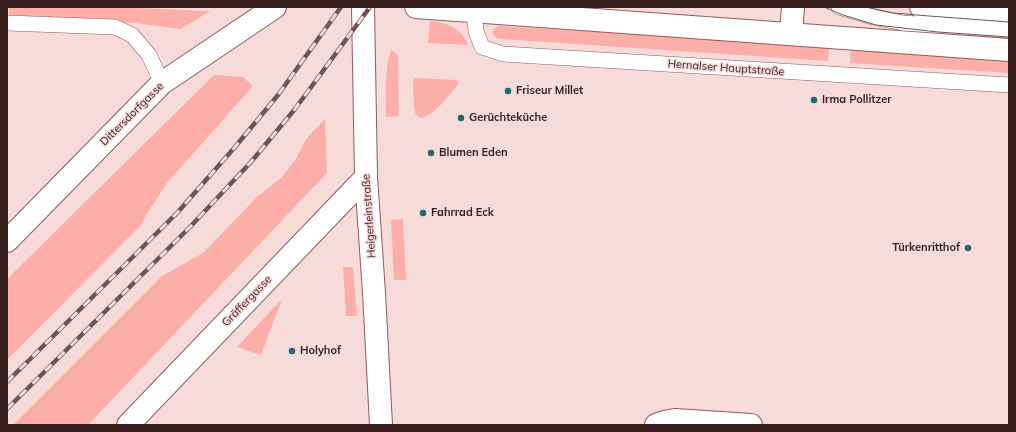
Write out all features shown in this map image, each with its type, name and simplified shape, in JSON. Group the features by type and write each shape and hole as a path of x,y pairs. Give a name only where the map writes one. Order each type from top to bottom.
{"street":[{"name":"Dittersdorfgasse","path":"7,241 162,83 274,7"},
{"name":"Heigerleinstraße","path":"364,7 366,177 381,425"},
{"path":"416,7 1009,50"},
{"path":"791,34 793,7"},
{"path":"921,7 965,8 1009,12"},
{"name":"Gräffergasse","path":"128,425 366,177"},
{"path":"656,425 675,420 751,425"}],"lane":[{"path":"840,7 873,17 903,23 1009,30"},
{"name":"Hernalser Hauptstraße","path":"474,11 476,31 482,47 503,54 1009,85"},
{"path":"7,23 115,27 132,35 149,55 162,83"}],"shaded area":[{"path":"9,7 110,7 210,11 181,29 134,23 9,16"},
{"path":"430,21 453,27 462,34 468,45 428,43"},
{"path":"499,26 829,48 828,61 501,39 495,37 493,33 494,29"},
{"path":"851,49 1009,60 1009,73 850,63"},
{"path":"391,50 398,56 399,116 386,117 386,75"},
{"path":"214,75 243,77 253,86 167,183 141,225 7,360 7,279"},
{"path":"415,78 456,80 458,83 436,109 421,118 416,115 414,109 413,81"},
{"path":"325,119 327,173 88,425 13,425 162,276 203,253 257,197 282,177 296,159 306,139"},
{"path":"403,219 406,280 394,280 391,220"},
{"path":"343,267 353,267 357,316 346,316"},
{"path":"282,299 261,355 237,347"}],"tram line":[{"path":"824,7 843,15 876,25 938,32 1009,37"},
{"path":"866,7 893,13 1009,22"}],"railway":[{"path":"7,382 177,213 278,95 341,7"},
{"path":"7,409 190,227 251,162 295,109 370,7"}],"place":[{"name":"Friseur Millet","path":"508,91"},
{"name":"Irma Pollitzer","path":"814,100"},
{"name":"Gerüchteküche","path":"461,118"},
{"name":"Blumen Eden","path":"431,153"},
{"name":"Fahrrad Eck","path":"423,213"},
{"name":"Türkenritthof","path":"968,248"},
{"name":"Holyhof","path":"292,351"}]}
